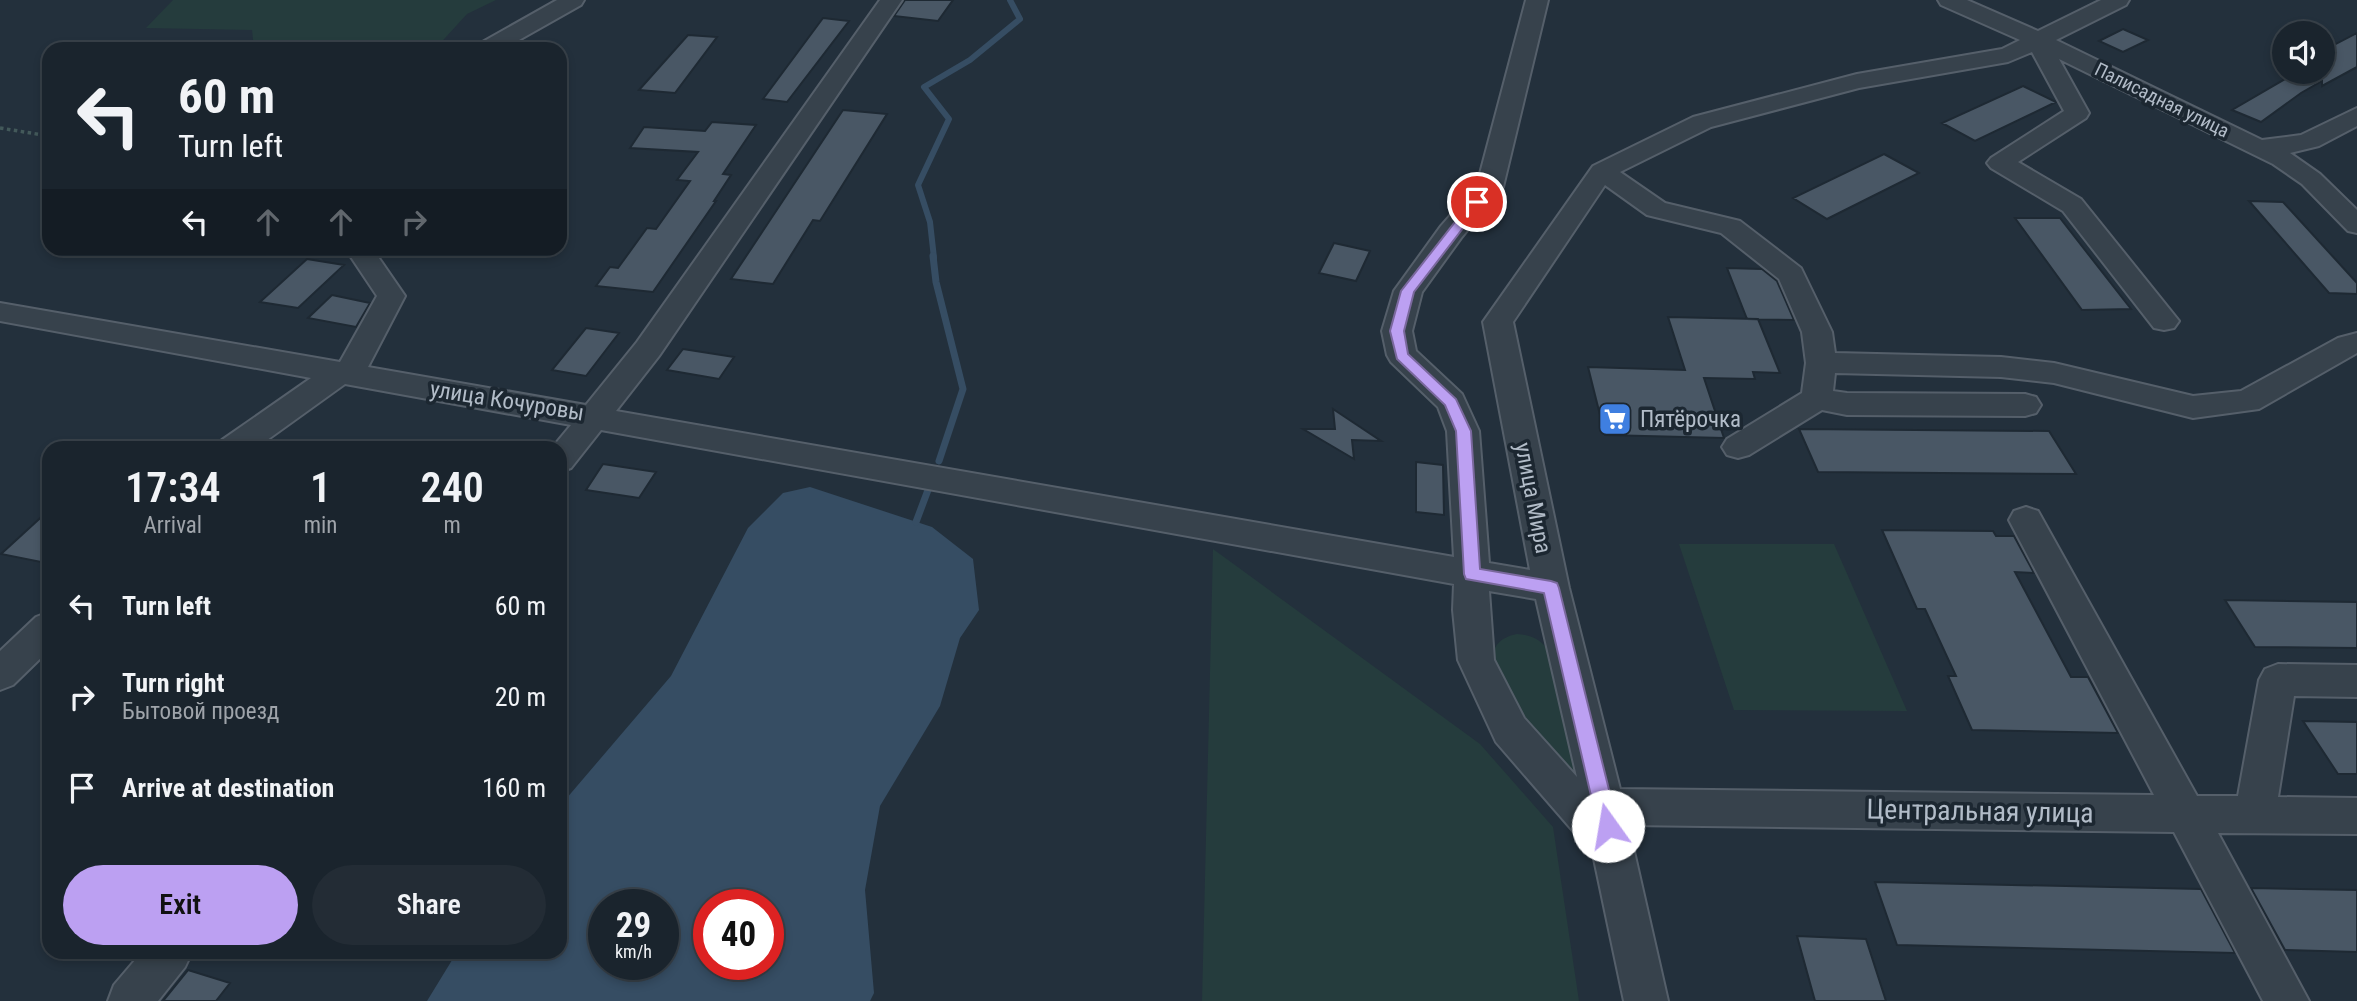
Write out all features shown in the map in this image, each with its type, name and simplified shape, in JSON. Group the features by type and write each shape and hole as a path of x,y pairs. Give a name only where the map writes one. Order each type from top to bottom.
{"street":[{"path":"499,42 573,0"},
{"name":"улица Кочуровы","path":"0,312 593,417 648,349 891,0"},
{"path":"1537,0 1490,187 1451,232 1408,291 1397,331 1402,355 1451,402 1463,431 1472,574 1471,610 1476,660 1510,730 1612,846"},
{"name":"Палисадная улица","path":"1949,0 2037,39 2258,147 2311,179 2357,225"},
{"path":"1817,398 1821,363 1817,332 1791,274 1730,227 1656,209 1602,172 1702,122 1857,81 2007,55 2118,0"},
{"path":"2037,39 2077,113 2000,163 2072,205 2164,321"},
{"path":"2258,147 2294,146 2320,138 2357,115"},
{"name":"улица Мира","path":"1602,172 1498,322 1551,588 1604,807 1646,1001"},
{"path":"243,441 345,373 391,296 364,256"},
{"path":"1821,363 2001,367 2054,373 2193,407 2248,401 2348,345 2357,344"},
{"path":"1738,447 1817,398 1847,404 2025,405"},
{"path":"567,451 593,417 1551,588"},
{"path":"2025,520 2287,1001"},
{"path":"0,674 42,633"},
{"path":"2255,814 2278,680 2357,681"},
{"name":"Центральная улица","path":"1604,807 2357,816"},
{"path":"130,1001 164,959"}],"path":[{"path":"0,128 42,135"}],"green space":[{"path":"173,0 496,0 467,14 441,42 253,42 252,30 146,28"},
{"path":"1679,544 1834,544 1907,711 1734,710"},
{"path":"1213,549 1480,744 1553,827 1579,1001 1202,1001"},
{"path":"1517,634 1536,639 1551,653 1576,771 1568,772 1543,750 1500,680 1493,657 1496,647 1503,639"}],"water":[{"path":"810,487 932,527 973,559 979,610 960,638 940,706 880,806 865,890 874,993 870,1001 427,1001 453,959 567,959 567,798 671,676 748,528 783,493"}],"building":[{"path":"905,0 953,0 938,21 894,16"},
{"path":"823,18 849,21 787,102 763,99"},
{"path":"2123,29 2148,40 2123,52 2099,41"},
{"path":"2357,33 2357,67 2335,79 2335,44"},
{"path":"688,35 717,37 675,93 639,90"},
{"path":"2276,84 2317,84 2261,122 2232,110"},
{"path":"2023,86 2056,102 1975,141 1942,123"},
{"path":"843,110 887,114 820,221 813,220 773,284 731,279"},
{"path":"712,122 756,125 723,174 731,175 716,201 653,292 596,286 610,267 618,268 647,228 656,229 690,181 677,180 698,152 630,148 644,127 705,131"},
{"path":"1884,154 1919,173 1827,219 1793,198"},
{"path":"2249,201 2283,202 2357,283 2357,294 2329,293"},
{"path":"2015,218 2060,218 2131,309 2082,310"},
{"path":"1334,243 1370,251 1356,281 1319,273"},
{"path":"307,259 344,265 298,308 260,302"},
{"path":"1727,268 1762,269 1777,281 1794,320 1747,319"},
{"path":"332,295 370,303 356,327 308,318"},
{"path":"1668,317 1758,319 1780,373 1753,372 1755,379 1704,378 1724,438 1605,435 1588,367 1685,370"},
{"path":"586,328 619,333 586,376 552,370"},
{"path":"683,349 734,357 719,379 667,370"},
{"path":"1333,409 1381,441 1352,440 1354,459 1303,429 1335,429"},
{"path":"1799,429 2049,431 2076,474 1818,472"},
{"path":"1416,462 1443,465 1444,515 1416,512"},
{"path":"603,464 656,472 639,498 586,490"},
{"path":"42,516 42,561 1,554"},
{"path":"1882,530 1993,531 1996,536 2014,536 2034,573 2015,572 2071,677 2088,677 2118,733 1972,730 1948,676 1956,676 1925,609 1917,609"},
{"path":"2225,600 2357,602 2357,648 2255,647"},
{"path":"2303,721 2357,722 2357,774 2338,774"},
{"path":"1875,882 2201,889 2235,953 1897,945"},
{"path":"2251,888 2357,890 2357,952 2285,950"},
{"path":"1797,936 1866,939 1886,1001 1815,1001"},
{"path":"188,970 230,983 216,1001 163,1001"}],"waterway":[{"path":"934,258 930,222 918,185 949,119 924,87 970,60 1020,19 1010,0"},
{"path":"933,256 936,282 963,389 939,461"},
{"path":"916,522 928,490"}],"place":[{"name":"Пятёрочка","path":"1615,419"}],"route":[{"path":"1477,202 1451,232 1408,291 1397,331 1402,355 1451,402 1463,431 1472,574 1551,588 1608,826"}]}
